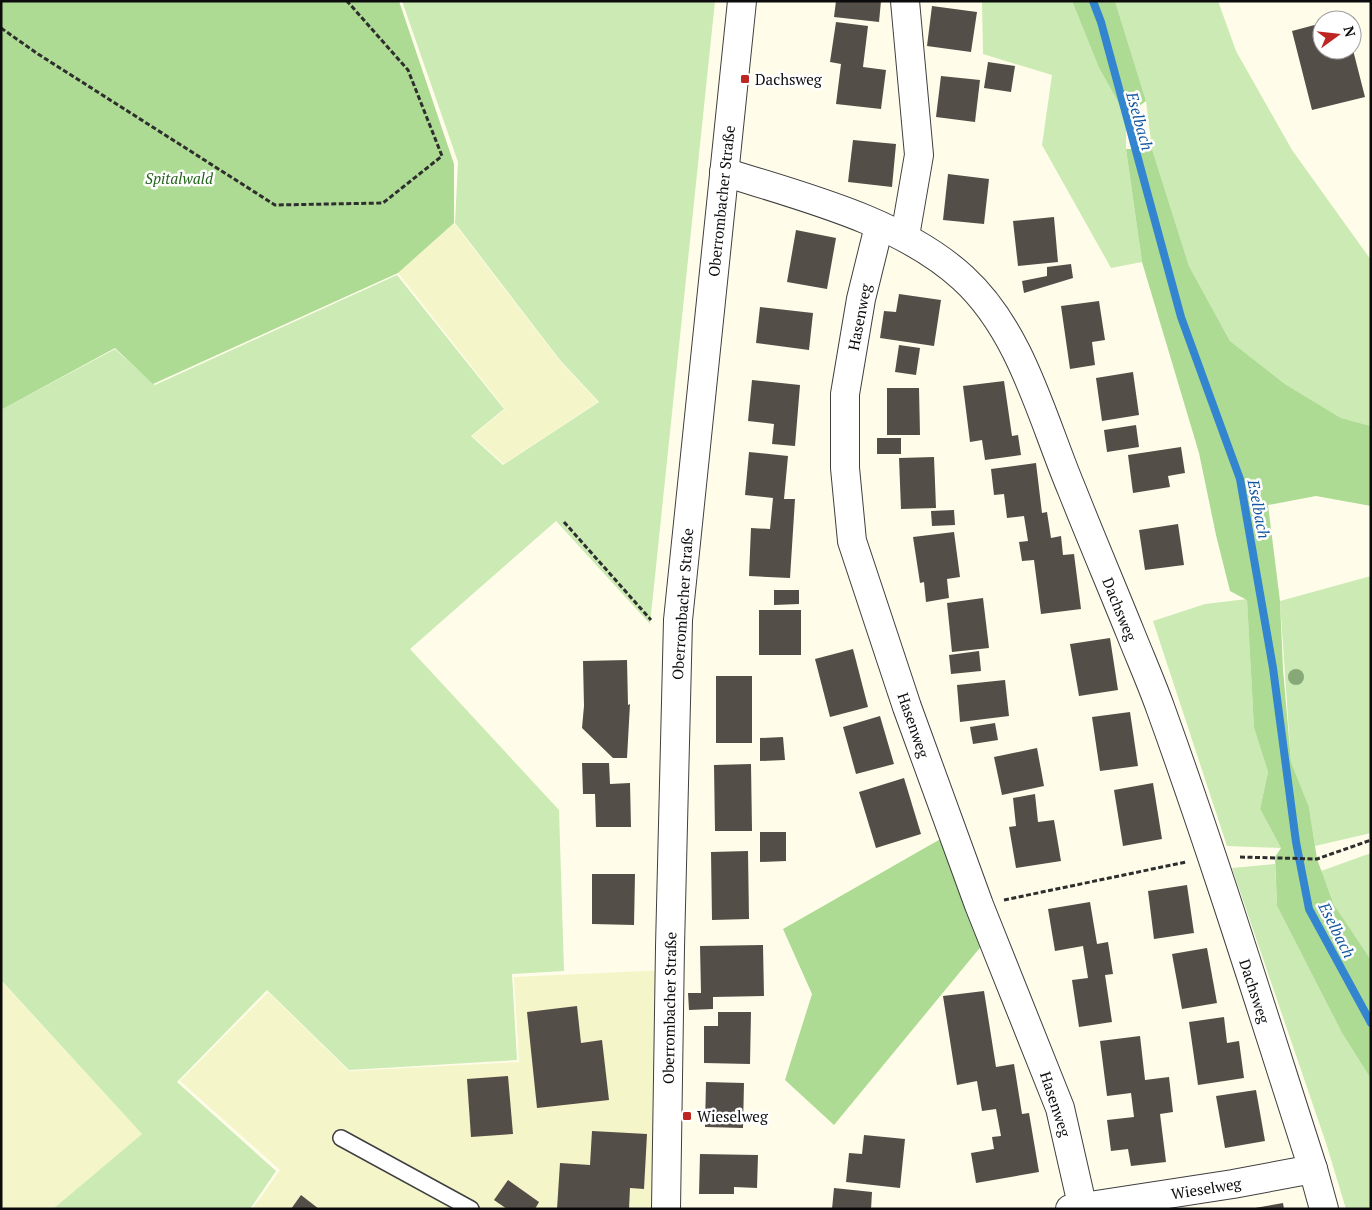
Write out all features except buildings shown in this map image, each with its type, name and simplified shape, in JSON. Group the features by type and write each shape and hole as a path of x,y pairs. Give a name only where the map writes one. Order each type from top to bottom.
{"street":[{"name":"Oberrombacher Straße","path":"666,1209 678,620 742,1"},
{"path":"905,1 919,155 905,236"},
{"name":"Dachsweg","path":"724,172 826,205 905,236 934,254 965,280 993,311 1019,356 1065,475 1159,704 1211,856 1313,1169 1324,1209"},
{"name":"Hasenweg","path":"879,226 861,299 845,394 845,468 852,541 908,707 979,905 1060,1108 1079,1208"},
{"name":"Wieselweg","path":"1079,1208 1313,1169"}],"lane":[{"path":"341,1138 471,1209"}],"path":[{"path":"1,28 38,54 275,205 382,203 442,156 408,70 347,1"},
{"path":"564,522 653,622 678,620"},
{"path":"979,905 1211,856 1317,859 1371,840"}],"green space":[{"name":"Spitalwald","path":"1,1 399,1 454,164 454,223 398,273 153,384 115,348 1,410"},
{"path":"402,1 715,1 650,624 556,521 410,649 559,810 564,971 512,974 517,1060 349,1070 267,990 177,1082 276,1171 250,1209 53,1209 142,1134 1,980 1,410 115,349 155,385 397,275 504,409 471,436 503,465 599,402 560,360 455,223 458,162"},
{"path":"982,1 1072,1 1099,68 1126,116 1126,149 1142,262 1111,268 1042,145 1052,75 983,54"},
{"path":"1072,1 1115,1 1146,101 1126,116 1099,68"},
{"path":"1115,1 1218,1 1236,51 1292,150 1371,260 1371,426 1341,418 1285,384 1230,341 1189,266 1152,149 1146,101"},
{"path":"1126,149 1152,149 1189,266 1230,341 1285,384 1341,418 1371,426 1371,506 1316,496 1268,505 1280,601 1283,669 1291,762 1309,807 1317,859 1334,905 1371,960 1371,1079 1342,1033 1277,906 1275,857 1281,848 1260,809 1268,772 1254,728 1247,600 1230,591 1199,453 1142,262"},
{"path":"454,223 560,361 598,402 504,464 472,436 505,409 398,273"},
{"path":"1371,576 1371,833 1315,846 1309,807 1291,762 1280,601"},
{"path":"1247,599 1254,728 1268,772 1260,809 1281,848 1227,846 1153,621 1205,604"},
{"path":"944,837 983,944 834,1125 785,1080 812,994 783,929"},
{"path":"1371,853 1371,960 1335,907 1321,871"},
{"path":"1275,864 1277,906 1342,1033 1371,1079 1371,1209 1346,1209 1326,1143 1232,868"},
{"path":"665,970 660,1209 457,1209 453,1206 452,1209 252,1209 280,1170 180,1081 268,992 349,1071 519,1062 514,977"},
{"path":"1,981 142,1134 53,1209 1,1209"}],"waterway":[{"name":"Eselbach","path":"1093,1 1101,22 1181,317 1240,479 1273,668 1296,842 1309,909 1371,1023"}],"place":[{"name":"Dachsweg","path":"745,79"},
{"name":"Wieselweg","path":"687,1116"}]}
